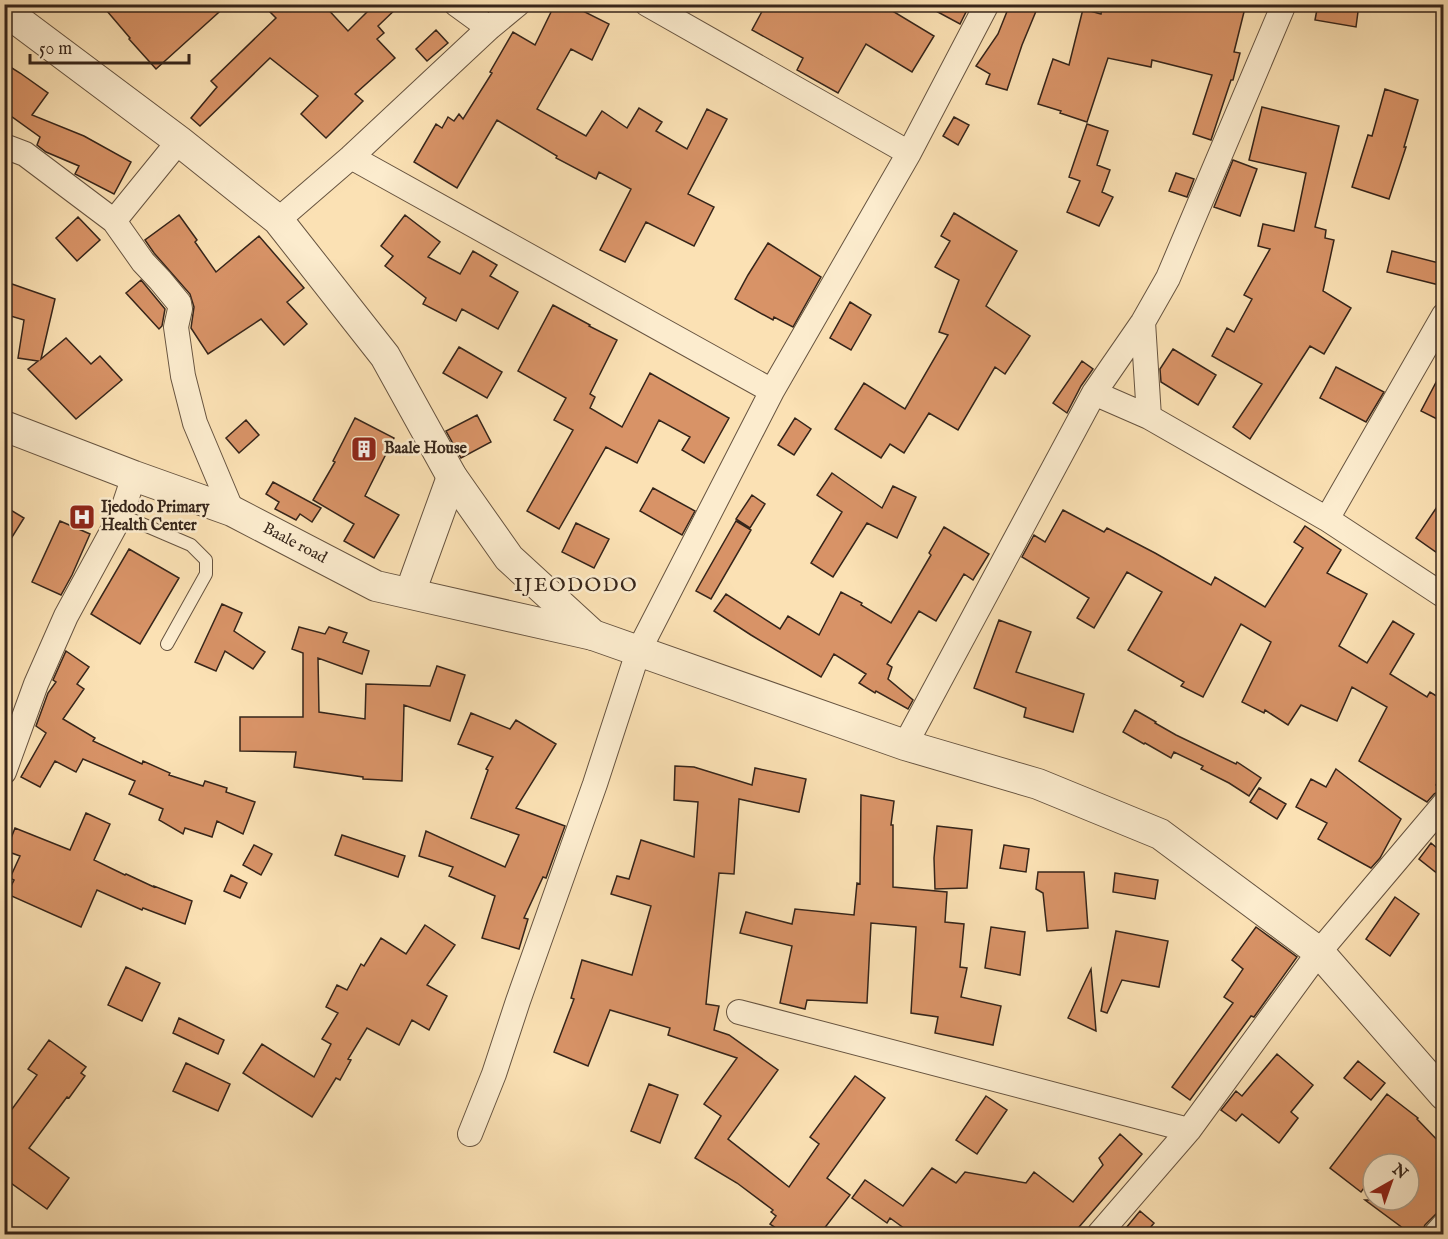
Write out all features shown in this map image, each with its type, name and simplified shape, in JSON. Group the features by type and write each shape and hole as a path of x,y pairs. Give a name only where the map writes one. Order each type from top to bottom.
{"street":[{"path":"456,4 489,28"},
{"path":"278,220 351,157 489,28 518,4"},
{"path":"648,4 909,153"},
{"path":"470,1134 494,1074 595,784 638,652 772,391 909,153 987,4"},
{"path":"905,745 1094,393 1143,322 1167,278 1284,4"},
{"path":"4,10 178,141 278,220 385,356 452,477 510,558 592,635"},
{"path":"114,221 178,141"},
{"path":"4,146 25,154 114,221 143,262 179,303 176,327 183,376 195,423 232,511"},
{"path":"351,157 772,391"},
{"path":"1327,519 1443,315"},
{"path":"1143,322 1149,417"},
{"path":"1094,393 1149,417 1327,519 1443,596"},
{"name":"Baale road","path":"4,426 232,511 376,585 592,635 905,745 1038,784 1160,834 1319,952 1443,1095"},
{"path":"4,772 36,684 66,616 121,515 134,476"},
{"path":"410,593 452,477"},
{"path":"1099,1234 1189,1130 1319,952 1443,804"},
{"path":"739,1012 1189,1130"},
{"path":"1436,1234 1443,1225"}],"lane":[{"path":"121,515 191,545 206,560 206,574 167,644"}],"building":[{"path":"101,4 228,4 156,69"},
{"path":"262,4 323,4 348,31 375,4 401,4 378,26 384,33 377,39 395,58 355,94 363,101 326,138 301,114 318,96 270,58 200,126 191,118 217,87 211,81 276,18"},
{"path":"555,4 569,4 609,24 592,60 571,49 537,109 586,136 602,111 627,128 639,108 662,122 656,131 687,149 707,109 727,119 688,194 714,207 694,246 646,222 625,262 600,250 631,189 599,172 596,179 556,158 557,156 497,120 457,188 414,162 436,124 442,128 448,117 454,121 459,114 463,119 492,73 490,72 513,32 535,45"},
{"path":"766,4 881,4 934,36 912,72 866,44 838,93 797,70 803,58 752,30"},
{"path":"923,4 970,4 960,24"},
{"path":"1010,4 1039,4 1007,90 986,84 990,74 976,66 998,34"},
{"path":"1103,4 1232,4 1245,8 1234,52 1240,53 1233,80 1231,80 1211,140 1193,134 1212,75 1152,60 1151,67 1108,58 1087,122 1038,104 1053,59 1069,65 1083,9 1101,14"},
{"path":"1318,4 1359,4 1356,27 1315,20"},
{"path":"436,30 448,43 427,61 416,49"},
{"path":"4,63 48,93 32,115 84,136 131,162 114,194 75,174 79,166 46,152 37,145 40,137 4,111"},
{"path":"1385,89 1418,100 1389,199 1352,187 1368,135 1372,136"},
{"path":"1262,107 1339,126 1315,227 1326,230 1325,238 1334,240 1323,291 1351,308 1324,354 1310,346 1250,439 1233,427 1262,384 1212,356 1227,328 1234,332 1252,299 1244,295 1270,249 1258,246 1263,224 1294,231 1306,173 1249,160"},
{"path":"954,117 969,125 958,145 943,136"},
{"path":"1087,124 1108,131 1097,165 1110,170 1102,192 1113,197 1099,226 1067,212 1080,181 1069,177"},
{"path":"1233,160 1257,169 1240,216 1214,207"},
{"path":"1176,173 1194,179 1187,197 1169,191"},
{"path":"954,213 1017,251 986,306 1030,336 1005,374 995,367 958,430 929,413 904,453 890,444 881,458 835,429 864,383 905,409 948,335 939,332 959,280 935,267 950,241 941,236"},
{"path":"179,215 216,272 259,236 304,288 287,302 307,324 284,345 261,319 208,354 191,328 194,307 190,294 145,240"},
{"path":"405,215 440,242 428,257 460,274 473,251 497,265 490,276 518,292 498,329 462,309 456,321 423,304 426,298 385,266 393,256 381,246"},
{"path":"78,217 100,240 77,261 56,238"},
{"path":"768,243 821,277 793,327 774,317 773,320 735,299"},
{"path":"1392,251 1443,264 1443,286 1387,272"},
{"path":"141,280 165,309 162,326 159,329 126,293"},
{"path":"12,284 55,299 41,359 66,338 91,364 100,356 122,380 76,419 28,369 38,361 18,358 24,320 4,314 4,303"},
{"path":"850,302 871,315 851,350 830,338"},
{"path":"553,305 617,340 590,394 595,397 590,408 622,427 650,373 729,418 704,463 682,450 690,437 659,420 637,463 606,447 559,529 527,511 573,430 554,420 566,398 518,371"},
{"path":"459,347 502,372 487,398 443,373"},
{"path":"1173,349 1216,375 1198,405 1161,382 1160,369"},
{"path":"1082,361 1093,369 1067,413 1053,403"},
{"path":"1336,367 1384,392 1366,422 1320,398"},
{"path":"1443,369 1443,422 1421,411"},
{"path":"477,415 491,442 461,458 446,431"},
{"path":"355,418 394,438 365,496 399,515 374,558 344,541 354,524 313,500 335,462 333,461"},
{"path":"795,418 811,429 794,455 778,445"},
{"path":"246,420 259,435 239,453 226,438"},
{"path":"832,473 882,508 893,486 916,497 897,538 867,523 833,577 811,563 842,512 817,495"},
{"path":"273,482 321,508 312,522 300,514 296,520 275,509 279,502 266,494"},
{"path":"653,488 695,511 682,535 640,511"},
{"path":"752,495 765,504 750,528 736,519"},
{"path":"1443,498 1443,557 1416,538"},
{"path":"4,506 24,518 4,550"},
{"path":"1063,510 1104,532 1107,528 1211,585 1215,577 1265,607 1303,548 1294,542 1305,526 1341,550 1327,573 1367,594 1339,646 1367,663 1393,621 1414,634 1390,674 1427,697 1430,692 1443,700 1443,771 1436,785 1443,790 1434,794 1427,802 1359,761 1387,707 1352,687 1337,721 1301,705 1288,725 1265,710 1264,713 1242,702 1271,642 1241,624 1203,697 1181,686 1184,682 1128,650 1162,592 1127,572 1094,628 1077,618 1089,598 1022,557 1034,535 1045,542"},
{"path":"60,521 90,534 61,595 32,582"},
{"path":"736,521 751,530 711,599 696,591"},
{"path":"576,523 609,539 594,568 562,552"},
{"path":"944,527 989,554 973,580 964,574 936,621 919,611 887,664 892,667 888,679 913,700 908,709 859,683 866,674 834,654 821,677 714,611 726,594 780,629 788,616 819,635 841,592 891,623 931,555 929,553"},
{"path":"129,549 179,578 140,644 91,614"},
{"path":"222,604 242,613 234,631 265,652 253,669 225,651 216,671 195,662"},
{"path":"999,620 1031,632 1016,672 1084,694 1073,732 1024,717 1026,708 974,688"},
{"path":"299,627 325,634 329,627 347,633 343,642 369,651 362,674 318,658 319,712 365,719 366,684 430,686 437,666 465,675 450,721 404,705 402,781 363,779 363,777 294,767 296,752 240,751 240,717 303,717 303,653 292,649"},
{"path":"66,651 89,667 77,684 84,689 63,719 95,738 93,741 142,764 143,761 170,773 169,775 203,786 205,781 227,788 226,792 255,802 243,834 217,821 212,837 185,828 183,834 159,820 163,809 129,794 135,781 83,759 76,772 55,761 40,787 21,777 46,733 36,726 48,693 56,682 53,680"},
{"path":"1135,710 1176,735 1236,764 1237,762 1261,778 1249,796 1201,769 1203,766 1174,752 1171,758 1144,744 1123,732"},
{"path":"471,713 510,729 516,720 556,744 516,808 565,826 546,878 543,877 524,918 528,919 519,949 482,938 495,896 449,876 453,867 419,856 426,831 505,867 519,835 471,818 488,770 486,769 493,757 458,744"},
{"path":"675,766 694,767 752,785 755,768 806,779 799,812 739,799 734,874 719,873 706,1004 719,1006 714,1030 729,1035 778,1070 728,1139 789,1187 819,1144 810,1137 855,1076 885,1098 827,1178 850,1195 820,1234 785,1234 770,1224 776,1216 771,1212 773,1210 737,1183 695,1158 721,1116 704,1104 737,1058 668,1035 670,1028 610,1010 588,1066 554,1052 574,999 571,998 582,960 632,975 651,906 611,894 617,876 629,879 641,840 694,857 698,802 674,800"},
{"path":"1336,769 1401,819 1380,858 1371,868 1318,839 1327,823 1296,807 1311,779 1326,787"},
{"path":"1259,788 1286,804 1277,819 1250,802"},
{"path":"861,795 894,801 891,825 893,825 893,887 947,892 945,922 964,924 960,967 967,968 961,997 1001,1006 993,1045 935,1033 938,1017 911,1013 916,927 871,923 867,1003 807,1000 805,1009 780,1003 792,946 740,933 746,912 792,924 795,909 854,915 857,883 860,884"},
{"path":"86,813 110,824 94,860 125,875 192,901 185,924 143,908 142,910 97,890 81,927 7,894 14,880 10,878 20,856 6,851 15,828 70,850"},
{"path":"937,826 972,830 967,888 935,889 934,858"},
{"path":"342,835 405,856 398,877 335,855"},
{"path":"1431,843 1443,853 1443,878 1419,859"},
{"path":"254,845 272,854 261,875 243,865"},
{"path":"1004,845 1029,849 1026,872 1000,868"},
{"path":"1038,872 1084,872 1088,928 1047,931 1043,893 1036,889"},
{"path":"1115,873 1158,880 1155,899 1113,892"},
{"path":"231,875 247,883 240,898 224,891"},
{"path":"1395,897 1419,914 1390,956 1366,939"},
{"path":"425,925 455,945 427,985 447,996 429,1030 412,1020 399,1045 367,1028 348,1059 351,1060 340,1080 336,1078 312,1117 243,1073 262,1044 314,1077 331,1044 322,1039 338,1013 326,1007 337,985 347,990 361,964 364,966 381,938 406,954"},
{"path":"991,927 1025,932 1020,975 985,968"},
{"path":"1256,927 1297,957 1190,1100 1172,1087 1233,1003 1224,997 1243,969 1232,960"},
{"path":"1116,931 1168,941 1159,987 1122,980 1107,1013 1101,1011"},
{"path":"126,967 160,983 142,1021 108,1005"},
{"path":"1091,969 1096,1031 1068,1018"},
{"path":"179,1018 224,1040 218,1054 173,1033"},
{"path":"49,1040 86,1067 81,1073 85,1076 29,1148 69,1178 47,1209 4,1178 4,1120 37,1075 28,1069"},
{"path":"1277,1054 1313,1085 1291,1112 1298,1118 1279,1143 1242,1114 1236,1121 1221,1110 1236,1091 1242,1096"},
{"path":"1358,1061 1385,1083 1371,1100 1344,1078"},
{"path":"186,1063 230,1084 218,1111 173,1091"},
{"path":"649,1084 678,1095 660,1143 631,1131"},
{"path":"1387,1094 1418,1118 1443,1146 1443,1207 1425,1225 1422,1234 1411,1234 1381,1212 1421,1212 1421,1152 1361,1152 1361,1192 1330,1168"},
{"path":"986,1096 1007,1110 977,1154 956,1140"},
{"path":"1120,1134 1142,1154 1073,1234 912,1234 890,1218 887,1223 852,1198 865,1180 903,1206 932,1168 956,1183 965,1172 1026,1183 1034,1172 1073,1202 1103,1165 1099,1158"},
{"path":"1140,1211 1154,1223 1145,1234 1121,1234"}],"place":[{"name":"Baale House","path":"364,449"},
{"name":"Ijedodo Primary Health Center","path":"82,517"}],"district":[{"name":"IJEODODO","path":"576,585"}]}
